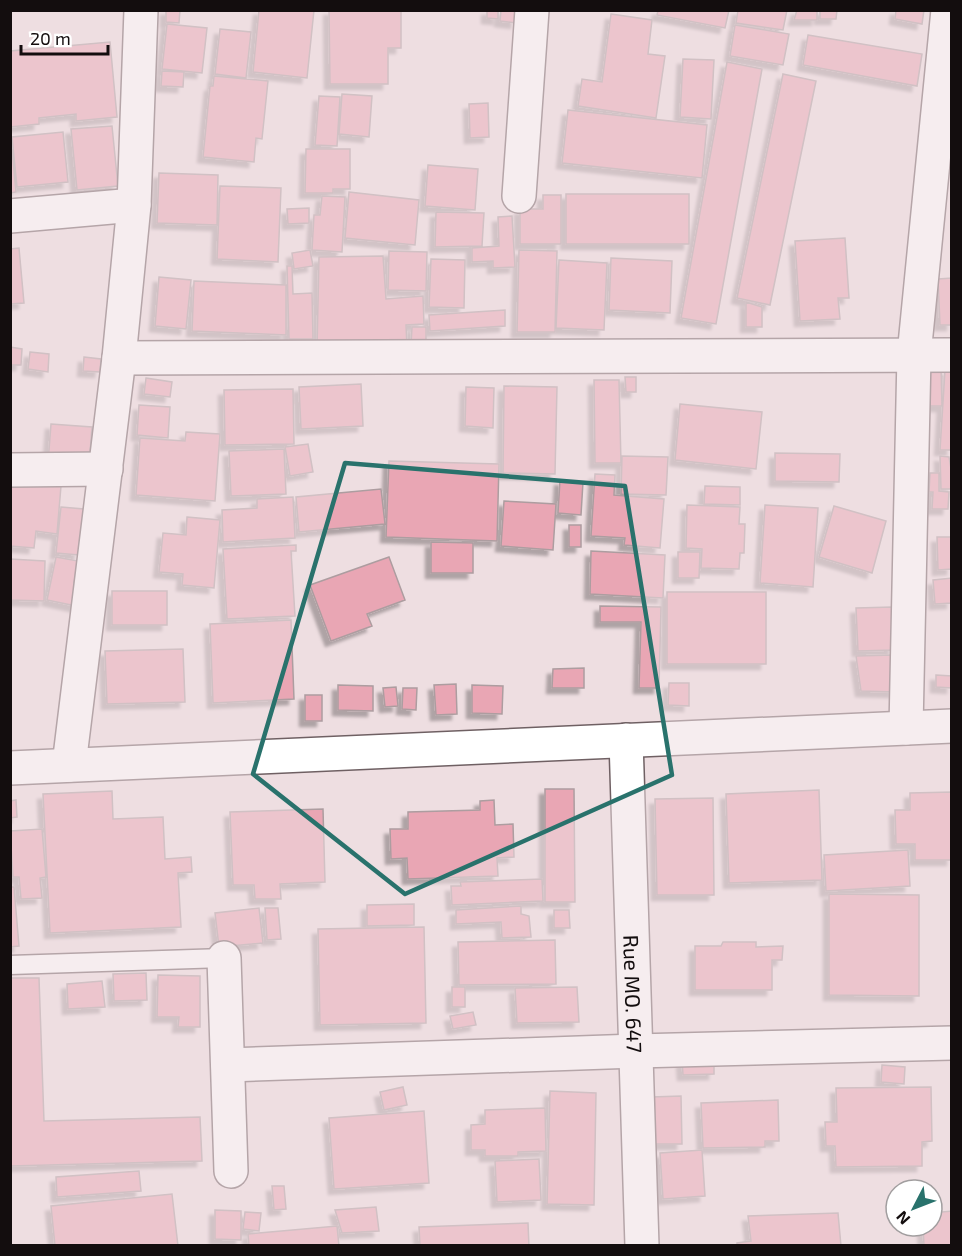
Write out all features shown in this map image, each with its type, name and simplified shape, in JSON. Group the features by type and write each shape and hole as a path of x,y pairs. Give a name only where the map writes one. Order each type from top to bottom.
{"street":[{"path":"69,765 119,358 134,205 141,10"},
{"path":"519,196 532,10"},
{"path":"906,728 914,355 948,10"},
{"path":"10,216 134,205"},
{"path":"119,358 951,355"},
{"path":"10,470 106,469"},
{"path":"10,768 951,726"},
{"name":"Rue MO. 647","path":"626,741 642,1245"},
{"path":"224,958 231,1171"},
{"path":"228,1065 951,1043"}],"lane":[{"path":"10,965 224,958"}],"highlighted area":[{"path":"345,463 625,486 672,775 405,894 253,774"}],"building":[{"path":"166,10 180,10 179,23 166,22"},
{"path":"259,10 314,10 307,78 253,72"},
{"path":"329,10 401,10 401,48 388,48 388,84 330,84"},
{"path":"487,10 498,10 498,19 487,18"},
{"path":"501,10 517,10 516,23 500,21"},
{"path":"658,10 729,10 725,28 657,15"},
{"path":"738,10 787,10 783,30 736,23"},
{"path":"797,10 817,10 817,20 794,20"},
{"path":"820,10 837,10 836,19 820,19"},
{"path":"896,10 924,10 922,24 895,19"},
{"path":"611,14 652,20 648,54 665,56 656,118 578,106 582,79 602,82"},
{"path":"167,24 207,28 202,73 162,69"},
{"path":"735,25 789,34 783,65 730,56"},
{"path":"220,29 251,32 246,78 215,74"},
{"path":"808,35 922,54 917,86 803,65"},
{"path":"110,42 117,117 76,121 76,114 39,118 39,124 10,127 10,51"},
{"path":"683,59 714,60 711,119 680,117"},
{"path":"727,62 762,69 716,324 681,318"},
{"path":"162,71 184,72 183,87 161,86"},
{"path":"783,74 816,81 770,305 737,298"},
{"path":"214,76 268,81 262,139 256,138 254,162 203,157 210,86 213,86"},
{"path":"342,94 372,96 369,137 339,134"},
{"path":"319,96 340,97 337,146 315,145"},
{"path":"488,103 489,137 470,138 469,104"},
{"path":"568,110 707,125 702,178 562,163"},
{"path":"112,126 118,186 77,190 71,129"},
{"path":"63,132 68,182 17,187 12,137"},
{"path":"306,149 350,149 350,189 333,189 333,193 305,193"},
{"path":"10,150 12,150 16,192 10,193"},
{"path":"428,165 478,169 475,210 425,206"},
{"path":"159,173 218,175 217,225 157,223"},
{"path":"220,186 281,188 278,262 217,259"},
{"path":"349,192 419,200 415,245 345,238"},
{"path":"566,194 689,194 689,244 566,244"},
{"path":"543,195 561,195 561,244 520,244 520,209 543,209"},
{"path":"322,196 345,197 342,252 312,250 314,215 320,215"},
{"path":"309,208 309,223 288,224 287,209"},
{"path":"436,212 484,213 482,246 435,247"},
{"path":"512,216 515,267 493,268 493,261 472,262 472,248 499,246 498,217"},
{"path":"845,238 849,298 838,298 840,319 800,321 795,241"},
{"path":"19,248 24,303 10,304 10,249"},
{"path":"310,250 313,266 294,269 292,253"},
{"path":"519,250 557,251 555,332 517,332"},
{"path":"389,251 427,252 426,291 388,290"},
{"path":"383,256 386,299 423,296 424,324 406,325 407,346 317,348 319,257"},
{"path":"611,258 672,261 670,313 609,310"},
{"path":"431,259 465,260 464,308 429,307"},
{"path":"559,260 607,263 604,330 556,328"},
{"path":"287,266 292,266 293,294 312,293 313,339 289,339"},
{"path":"159,277 191,280 186,329 155,326"},
{"path":"952,278 952,325 940,325 938,279"},
{"path":"194,281 286,285 286,335 192,331"},
{"path":"746,302 762,307 762,327 746,327"},
{"path":"505,310 505,326 430,331 429,315"},
{"path":"412,327 426,327 426,345 411,345"},
{"path":"10,347 22,349 21,365 10,365"},
{"path":"30,352 49,354 48,372 28,369"},
{"path":"84,357 101,359 100,372 83,371"},
{"path":"930,367 941,367 942,406 930,406"},
{"path":"945,370 952,370 952,450 940,450"},
{"path":"625,377 636,377 636,392 626,392"},
{"path":"146,378 172,382 170,397 144,394"},
{"path":"594,380 619,380 621,463 595,463"},
{"path":"361,384 363,426 301,429 299,387"},
{"path":"504,386 557,387 555,474 503,473"},
{"path":"466,387 494,388 493,428 465,426"},
{"path":"293,389 294,444 225,445 224,390"},
{"path":"680,404 762,412 756,469 675,460"},
{"path":"139,405 170,407 168,438 137,435"},
{"path":"51,424 92,427 89,466 48,463"},
{"path":"186,432 220,434 215,501 136,495 140,438 185,441"},
{"path":"308,444 313,472 290,476 285,447"},
{"path":"284,449 286,494 231,496 229,451"},
{"path":"775,453 840,454 839,482 775,481"},
{"path":"622,456 668,457 666,495 621,494"},
{"path":"940,456 949,457 952,489 941,489"},
{"path":"389,461 499,464 497,541 386,537"},
{"path":"930,473 939,473 939,491 949,492 948,509 932,509 933,492 929,492"},
{"path":"595,474 615,475 614,495 664,499 660,548 624,545 625,538 591,536"},
{"path":"560,480 583,482 581,515 558,513"},
{"path":"10,481 61,486 57,534 36,531 34,548 10,546"},
{"path":"705,486 740,487 740,505 704,504"},
{"path":"381,489 385,524 299,532 296,497"},
{"path":"293,497 295,538 223,542 222,510 257,508 257,499"},
{"path":"504,501 556,504 553,550 501,546"},
{"path":"687,505 740,507 739,524 745,524 744,553 740,553 739,569 701,568 702,549 686,548"},
{"path":"765,505 818,508 813,587 760,583"},
{"path":"834,506 886,521 872,573 819,557"},
{"path":"61,507 84,509 79,555 56,553"},
{"path":"187,517 220,520 214,588 182,585 183,574 159,572 163,533 186,535"},
{"path":"569,525 581,525 581,547 569,547"},
{"path":"937,537 952,537 952,569 938,570"},
{"path":"431,542 473,543 473,573 431,573"},
{"path":"296,545 296,551 291,551 295,616 227,619 223,549"},
{"path":"591,551 665,555 663,598 590,594"},
{"path":"678,552 700,552 699,578 678,578"},
{"path":"56,557 78,561 74,583 86,585 81,607 47,600"},
{"path":"389,557 405,600 367,614 372,626 331,641 310,585"},
{"path":"10,559 45,561 44,601 10,600"},
{"path":"952,578 952,603 935,604 933,580"},
{"path":"112,591 167,591 167,625 112,625"},
{"path":"667,592 766,592 766,664 667,664"},
{"path":"600,606 661,607 659,688 639,688 641,622 600,622"},
{"path":"892,607 894,650 858,651 856,608"},
{"path":"291,620 294,699 213,703 210,624"},
{"path":"183,649 185,702 107,704 105,651"},
{"path":"893,655 895,692 861,691 856,656"},
{"path":"584,668 584,688 552,688 553,669"},
{"path":"936,675 952,676 952,688 936,687"},
{"path":"669,683 689,683 689,706 668,705"},
{"path":"456,684 457,714 436,715 434,685"},
{"path":"338,685 373,686 373,711 338,710"},
{"path":"472,685 503,686 502,714 472,713"},
{"path":"396,687 398,706 385,707 383,688"},
{"path":"403,688 417,688 416,710 402,709"},
{"path":"305,695 322,695 322,721 305,721"},
{"path":"545,789 574,789 575,902 545,902"},
{"path":"819,790 822,880 729,883 726,794"},
{"path":"112,791 113,819 163,817 165,859 191,857 192,872 178,873 181,927 50,933 43,794"},
{"path":"952,792 952,860 915,860 915,844 896,844 895,810 910,810 910,793"},
{"path":"713,798 714,895 657,895 655,799"},
{"path":"16,800 17,817 10,818 10,801"},
{"path":"494,800 495,825 513,824 514,857 497,858 498,876 408,879 407,858 391,859 390,829 408,829 408,812 480,810 480,801"},
{"path":"323,809 325,882 280,884 281,899 255,899 254,885 233,885 230,812"},
{"path":"42,829 46,877 40,878 42,898 21,899 19,877 13,877 10,831"},
{"path":"908,850 910,886 826,891 824,855"},
{"path":"542,879 543,901 452,905 451,886 461,886 460,882"},
{"path":"10,887 14,887 19,946 10,947"},
{"path":"829,894 919,895 919,996 829,995"},
{"path":"414,904 414,925 367,926 367,905"},
{"path":"521,906 521,914 529,916 531,937 502,938 501,922 456,924 456,910"},
{"path":"259,908 263,943 219,947 215,913"},
{"path":"265,908 278,908 281,939 267,940"},
{"path":"554,910 569,910 570,928 554,928"},
{"path":"424,927 426,1023 320,1025 318,929"},
{"path":"555,940 556,984 459,985 458,942"},
{"path":"723,942 756,942 756,947 783,946 782,960 772,960 772,990 695,990 695,946 721,946"},
{"path":"146,973 147,1000 114,1001 113,974"},
{"path":"158,975 200,976 200,1027 178,1027 179,1017 157,1017"},
{"path":"10,978 39,978 44,1121 200,1117 202,1161 10,1166"},
{"path":"102,981 105,1007 68,1009 67,984"},
{"path":"452,987 465,987 465,1007 452,1007"},
{"path":"577,987 579,1022 517,1023 515,988"},
{"path":"473,1012 476,1025 453,1029 450,1016"},
{"path":"714,1060 714,1074 683,1075 682,1061"},
{"path":"882,1065 905,1067 904,1084 881,1082"},
{"path":"403,1087 407,1105 384,1110 380,1092"},
{"path":"931,1087 932,1141 922,1142 922,1166 836,1167 835,1146 826,1146 825,1122 837,1122 836,1088"},
{"path":"550,1091 596,1093 594,1205 547,1204"},
{"path":"681,1096 682,1144 652,1144 651,1097"},
{"path":"778,1100 779,1141 765,1141 765,1147 703,1148 701,1103"},
{"path":"545,1108 546,1151 518,1152 518,1156 485,1156 485,1150 471,1150 471,1125 485,1124 485,1110"},
{"path":"424,1111 429,1183 334,1189 329,1118"},
{"path":"702,1150 705,1196 663,1199 660,1153"},
{"path":"539,1159 541,1200 497,1202 495,1161"},
{"path":"139,1171 141,1191 57,1197 56,1177"},
{"path":"272,1186 284,1186 286,1209 274,1210"},
{"path":"172,1194 178,1246 55,1246 51,1206"},
{"path":"376,1207 379,1231 342,1233 335,1210"},
{"path":"215,1210 241,1211 241,1240 215,1239"},
{"path":"952,1211 952,1246 924,1246 924,1238 944,1238 944,1212"},
{"path":"245,1212 261,1213 259,1231 243,1229"},
{"path":"838,1213 841,1246 737,1246 737,1243 751,1241 748,1216"},
{"path":"528,1223 529,1246 420,1246 419,1227"},
{"path":"337,1226 339,1246 249,1246 248,1234"}]}
